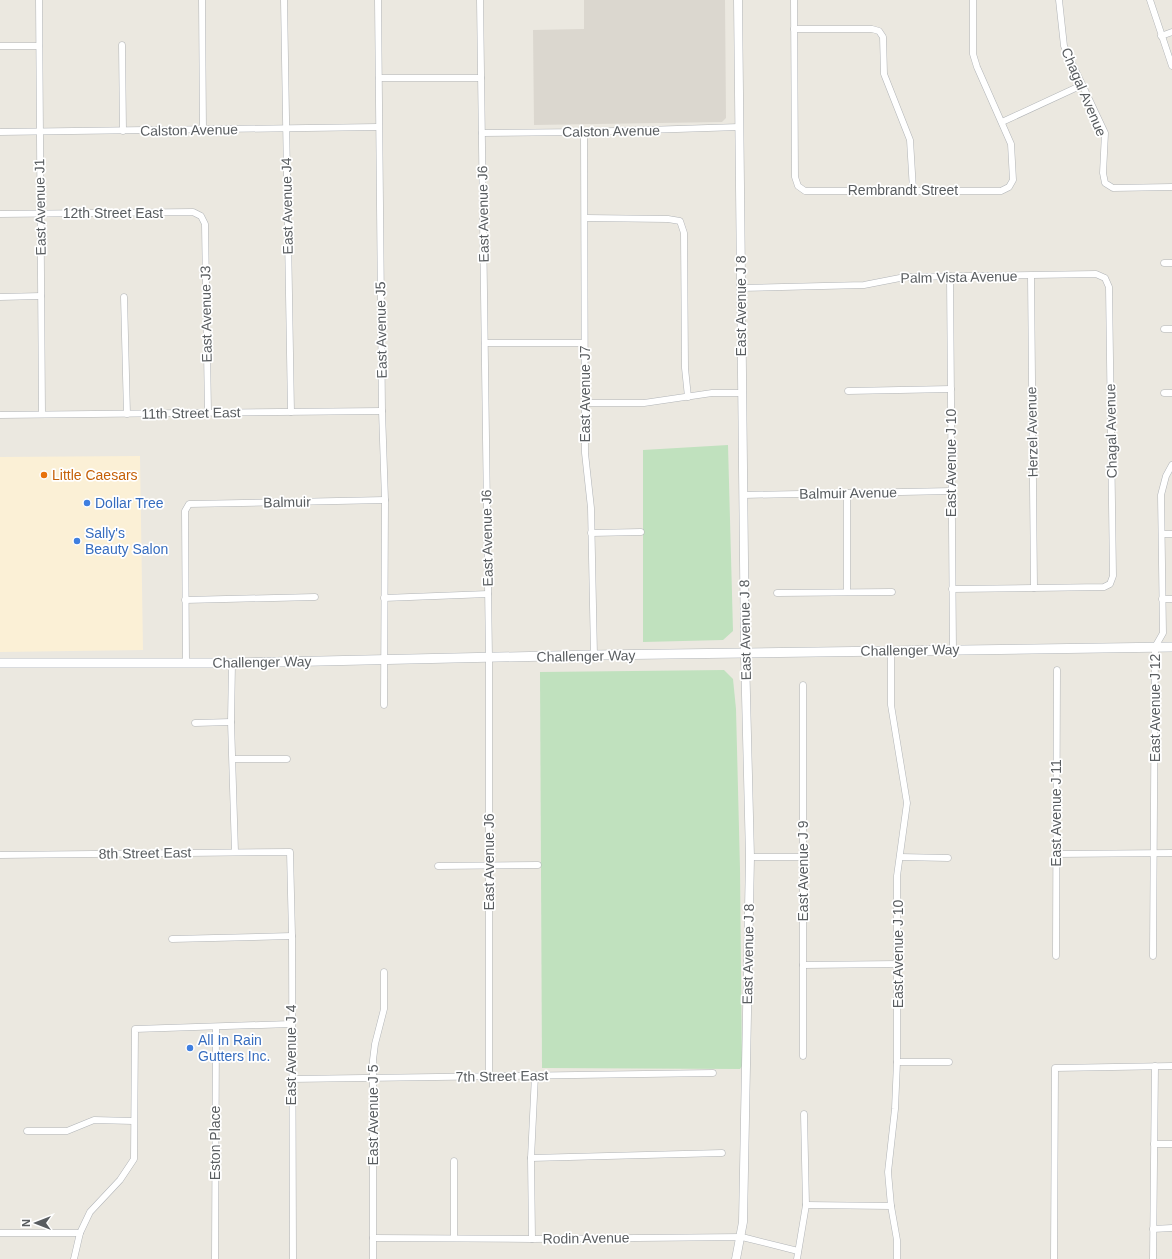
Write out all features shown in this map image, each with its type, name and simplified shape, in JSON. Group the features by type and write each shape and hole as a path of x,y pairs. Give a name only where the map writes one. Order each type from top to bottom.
{"main road":[{"name":"Challenger Way","path":"0,663 232,663 594,655 1172,647"}],"street":[{"name":"East Avenue J1","path":"39,0 42,414"},
{"path":"202,0 203,130"},
{"name":"East Avenue J4","path":"284,0 291,412"},
{"name":"East Avenue J5","path":"378,0 378,127 382,411 385,500 384,660"},
{"name":"East Avenue J6","path":"480,0 489,658 489,1076"},
{"name":"East Avenue J 8","path":"736,1259 742,1237 750,857 745,654 738,0"},
{"path":"794,0 794,29 872,29 879,31 883,37 884,74 910,140 913,190"},
{"path":"972,0 973,54 976,67 1002,122 1082,85"},
{"name":"Chagal Avenue","path":"1059,0 1064,46 1105,133 1103,173 1105,183 1113,188 1172,187"},
{"path":"1150,0 1172,66"},
{"name":"Rembrandt Street","path":"794,29 795,177 798,186 805,190 1001,190 1009,187 1013,180 1012,144 1002,122"},
{"path":"1161,36 1172,32"},
{"path":"122,45 123,131"},
{"path":"0,46 39,46"},
{"path":"379,78 481,78"},
{"name":"Calston Avenue","path":"0,132 378,127"},
{"name":"Calston Avenue","path":"482,133 739,128"},
{"name":"East Avenue J7","path":"584,132 586,218 584,343 585,453 591,508 594,655"},
{"name":"12th Street East","path":"0,214 193,212 201,216"},
{"name":"East Avenue J3","path":"201,216 205,224 208,413"},
{"path":"586,218 668,219 680,221 684,233 685,368 688,397"},
{"path":"1164,263 1172,263"},
{"name":"Palm Vista Avenue","path":"741,288 864,285 905,277 1096,274 1105,278"},
{"name":"East Avenue J 10","path":"950,276 953,650"},
{"name":"Herzel Avenue","path":"1031,276 1034,588"},
{"name":"Chagal Avenue","path":"1034,588 1104,587 1110,584 1113,576 1110,310 1109,287 1105,278"},
{"path":"0,297 41,296"},
{"path":"124,297 127,414"},
{"path":"1164,329 1172,328"},
{"path":"485,343 584,343"},
{"path":"848,391 951,389"},
{"path":"585,403 644,403 712,394 742,393"},
{"path":"1164,393 1172,393"},
{"name":"11th Street East","path":"0,415 382,411"},
{"name":"East Avenue J 12","path":"1153,956 1155,647 1163,632 1161,495 1166,476 1172,465"},
{"name":"Balmuir Avenue","path":"743,495 952,491"},
{"path":"847,493 847,592"},
{"name":"Balmuir","path":"185,600 185,510 189,504 385,500"},
{"path":"591,533 641,532"},
{"path":"1162,534 1172,534"},
{"path":"952,589 1034,588"},
{"path":"777,592 892,592"},
{"path":"384,598 488,594"},
{"path":"186,662 185,600 315,597"},
{"path":"1162,599 1172,599"},
{"name":"East Avenue J 10","path":"890,651 891,705 907,803 897,876 897,1062 895,1109 888,1172 891,1206 897,1240 897,1259"},
{"path":"384,660 384,705"},
{"path":"232,663 231,722 235,852"},
{"name":"East Avenue J 11","path":"1056,956 1057,670"},
{"name":"East Avenue J 9","path":"802,1056 803,685"},
{"path":"195,723 231,722"},
{"path":"233,759 287,759"},
{"name":"8th Street East","path":"0,855 290,852"},
{"name":"East Avenue J 4","path":"290,852 292,936 291,1079 293,1259"},
{"path":"1056,854 1172,853"},
{"path":"750,857 803,857"},
{"path":"900,857 948,858"},
{"path":"438,866 538,865"},
{"path":"172,939 292,936"},
{"path":"802,965 898,964"},
{"name":"East Avenue J 5","path":"373,1259 373,1077 374,1052 384,1005 384,972"},
{"path":"74,1259 80,1232 90,1212 120,1180 134,1159 133,1121 135,1029 216,1028 291,1024"},
{"name":"Eston Place","path":"215,1259 216,1028"},
{"path":"897,1062 949,1062"},
{"path":"1153,1259 1154,1066"},
{"path":"1054,1259 1055,1068 1172,1066"},
{"name":"7th Street East","path":"291,1079 713,1073"},
{"path":"532,1239 531,1158 535,1075"},
{"path":"797,1259 806,1205 804,1114"},
{"path":"27,1131 67,1131 94,1120 133,1121"},
{"path":"1154,1144 1172,1144"},
{"path":"531,1158 722,1153"},
{"path":"454,1161 454,1238"},
{"path":"806,1205 891,1206"},
{"path":"1153,1229 1172,1228"},
{"path":"0,1233 80,1232"},
{"name":"Rodin Avenue","path":"373,1238 532,1239 742,1237 798,1251"}],"shaded area":[{"path":"584,0 725,0 726,118 722,122 534,125 533,30 584,29"},
{"path":"140,456 143,650 0,652 0,457"}],"green space":[{"path":"728,445 733,631 723,640 643,642 643,450"},
{"path":"724,670 733,679 736,709 740,869 742,1066 740,1069 542,1068 540,672"}],"place":[{"name":"Little Caesars","path":"44,475"},
{"name":"Dollar Tree","path":"87,503"},
{"name":"Sally's Beauty Salon","path":"77,541"},
{"name":"All In Rain Gutters Inc.","path":"190,1048"}]}
